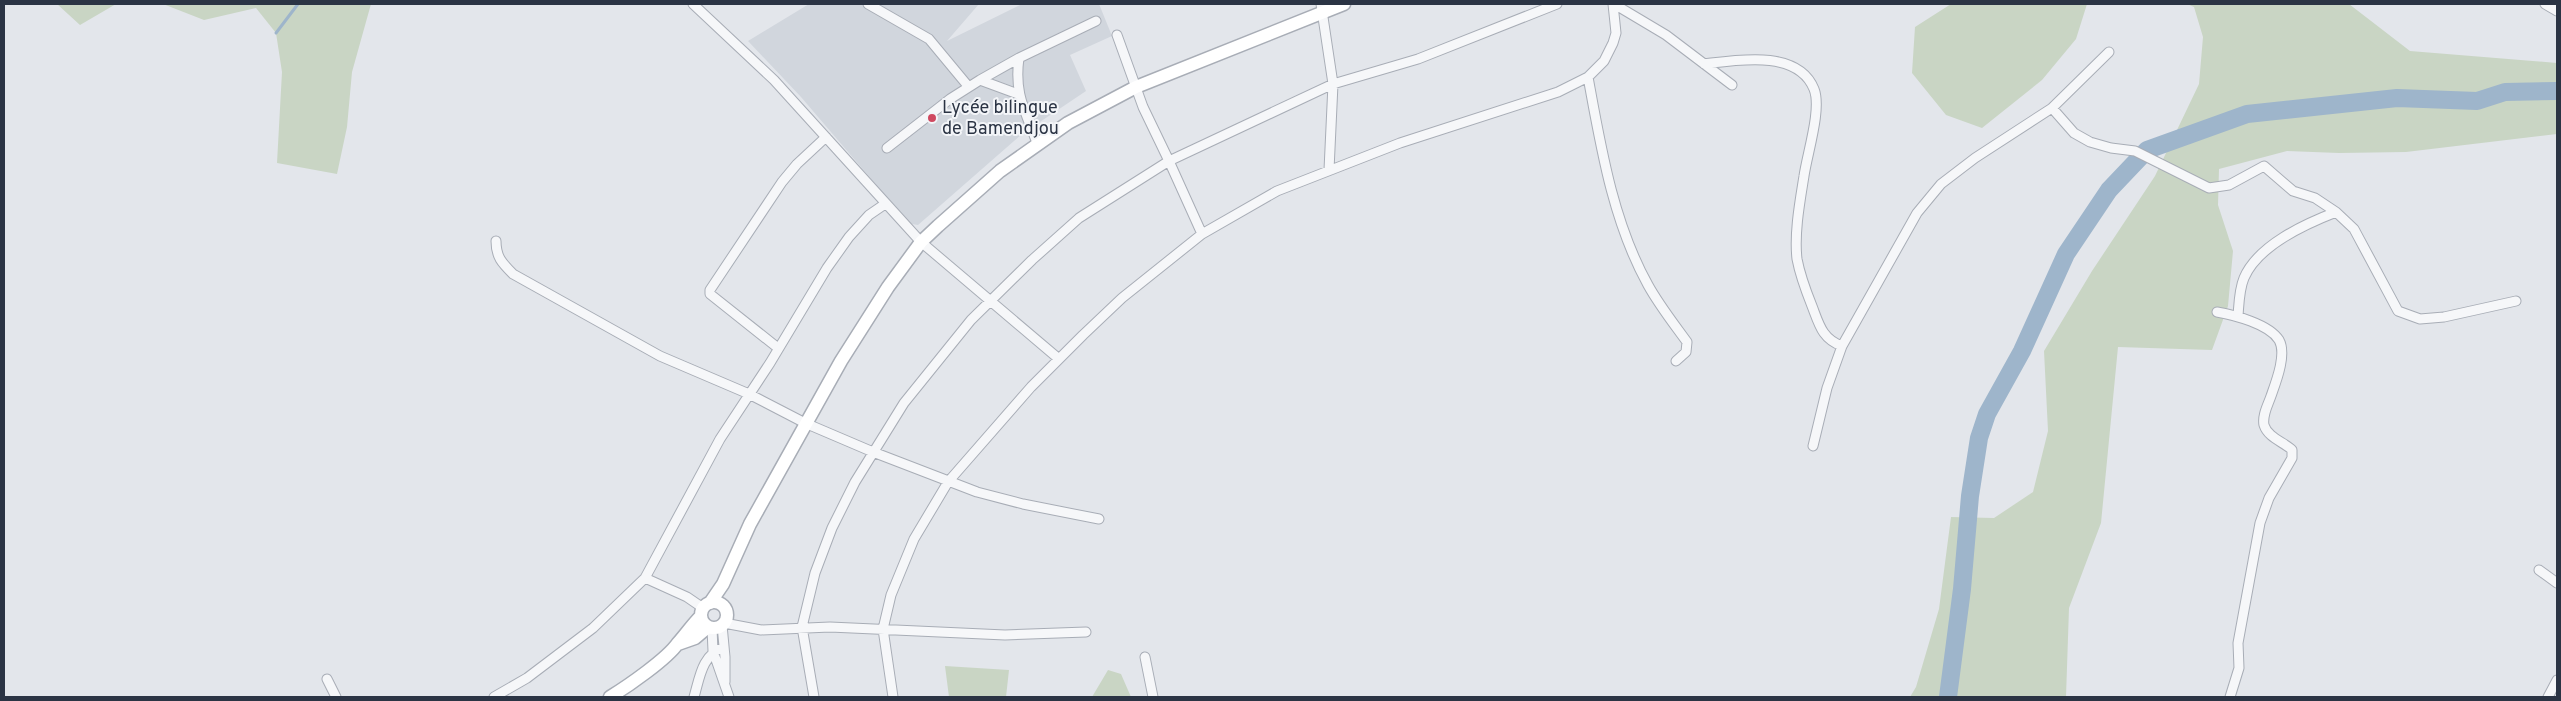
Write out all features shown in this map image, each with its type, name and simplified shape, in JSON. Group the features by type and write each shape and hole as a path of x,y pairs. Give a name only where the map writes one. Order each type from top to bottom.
{"main road":[{"path":"610,697 645,673 678,644 684,633 709,608 750,524 805,424 884,294 921,242 1000,171 1068,122 1136,87 1322,8 1344,4"},
{"path":"709,608 716,626"},
{"path":"678,644 695,638 716,626 726,615 709,608"}],"street":[{"path":"693,4 774,80 921,242 1059,358"},
{"path":"868,4 929,39 968,86"},
{"path":"814,697 802,627 813,582 832,528 855,482 904,403 971,320 1079,218 1169,161 1333,84 1418,59 1557,4"},
{"path":"1613,4 1666,35 1732,85"},
{"path":"893,697 883,628 891,595 914,540 948,482 1031,386 1059,358 1122,298 1202,234 1277,191 1445,127 1536,100 1588,77 1604,61 1613,43 1616,33 1613,4"},
{"path":"2544,4 2557,11"},
{"path":"1322,8 1333,84 1329,170"},
{"path":"888,148 968,86 1019,58 1096,21"},
{"path":"1117,35 1136,87 1202,234"},
{"path":"1813,446 1827,388 1842,346 1918,213 1941,184 1975,158 2052,108 2109,52"},
{"path":"1019,58 1016,81 1018,94 1037,143"},
{"path":"1704,64 1767,59 1789,66 1805,76 1814,90 1816,105 1803,176 1797,258 1805,290 1823,335 1831,342 1842,346"},
{"path":"1588,77 1609,183 1625,232 1648,285 1687,342 1686,352 1676,360"},
{"path":"980,80 1018,94"},
{"path":"2052,108 2074,133 2090,142 2111,148 2135,151 2209,188 2229,185 2264,166 2293,191 2315,198 2336,212 2354,229 2398,311 2420,320 2444,317 2516,301"},
{"path":"778,348 710,294 710,290 782,182 797,164 826,137"},
{"path":"494,697 527,678 593,628 645,578 720,439 827,268 849,237 868,216 885,204"},
{"path":"2238,316 2239,298 2244,277 2262,255 2302,225 2336,212"},
{"path":"496,241 496,251 500,261 513,274 660,356 748,394 805,424 948,482 1023,504 1099,519"},
{"path":"2217,312 2238,316 2268,330 2279,340 2280,359 2276,382 2264,414 2264,426 2270,436 2286,444 2292,450 2292,458 2269,498 2260,523 2250,589 2238,643 2239,668 2230,697"},
{"path":"2539,570 2557,582"},
{"path":"645,578 709,608"},
{"path":"716,626 761,630 802,627 883,628 1005,635 1086,632"},
{"path":"716,626 724,647 725,682 728,697"},
{"path":"694,697 702,669 713,651 716,626"},
{"path":"713,651 724,647"},
{"path":"713,651 725,682"},
{"path":"1145,658 1153,697"},
{"path":"327,679 336,697"},
{"path":"2548,697 2557,680"}],"shaded area":[{"name":"Lycée bilingue de Bamendjou","path":"809,4 979,4 947,41 1022,4 1099,4 1112,36 1070,55 1086,91 1022,134 918,225 912,224 801,97 748,41"}],"green space":[{"path":"57,4 116,4 80,25"},
{"path":"163,4 371,4 352,72 347,127 337,174 277,163 282,72 276,33 256,8 204,20"},
{"path":"1951,4 2087,4 2076,39 2042,80 1982,128 1946,115 1912,73 1915,27"},
{"path":"2187,4 2349,4 2410,51 2557,63 2557,134 2406,152 2339,153 2287,151 2219,169 2218,205 2233,251 2228,306 2212,350 2118,347 2101,523 2069,608 2066,697 1910,697 1916,687 1939,609 1951,517 1994,518 2033,492 2048,431 2044,351 2092,271 2155,176 2199,84 2203,37 2194,7"},
{"path":"945,666 1009,670 1006,697 949,697"},
{"path":"1108,670 1121,674 1131,697 1092,697"}],"waterway":[{"path":"276,33 298,4"},
{"path":"1948,697 1962,589 1970,496 1979,438 1987,414 2022,351 2066,254 2109,190 2147,150 2247,114 2397,98 2477,101 2505,92 2557,91"}],"place":[{"name":"Lycée bilingue de Bamendjou","path":"932,118"}]}
